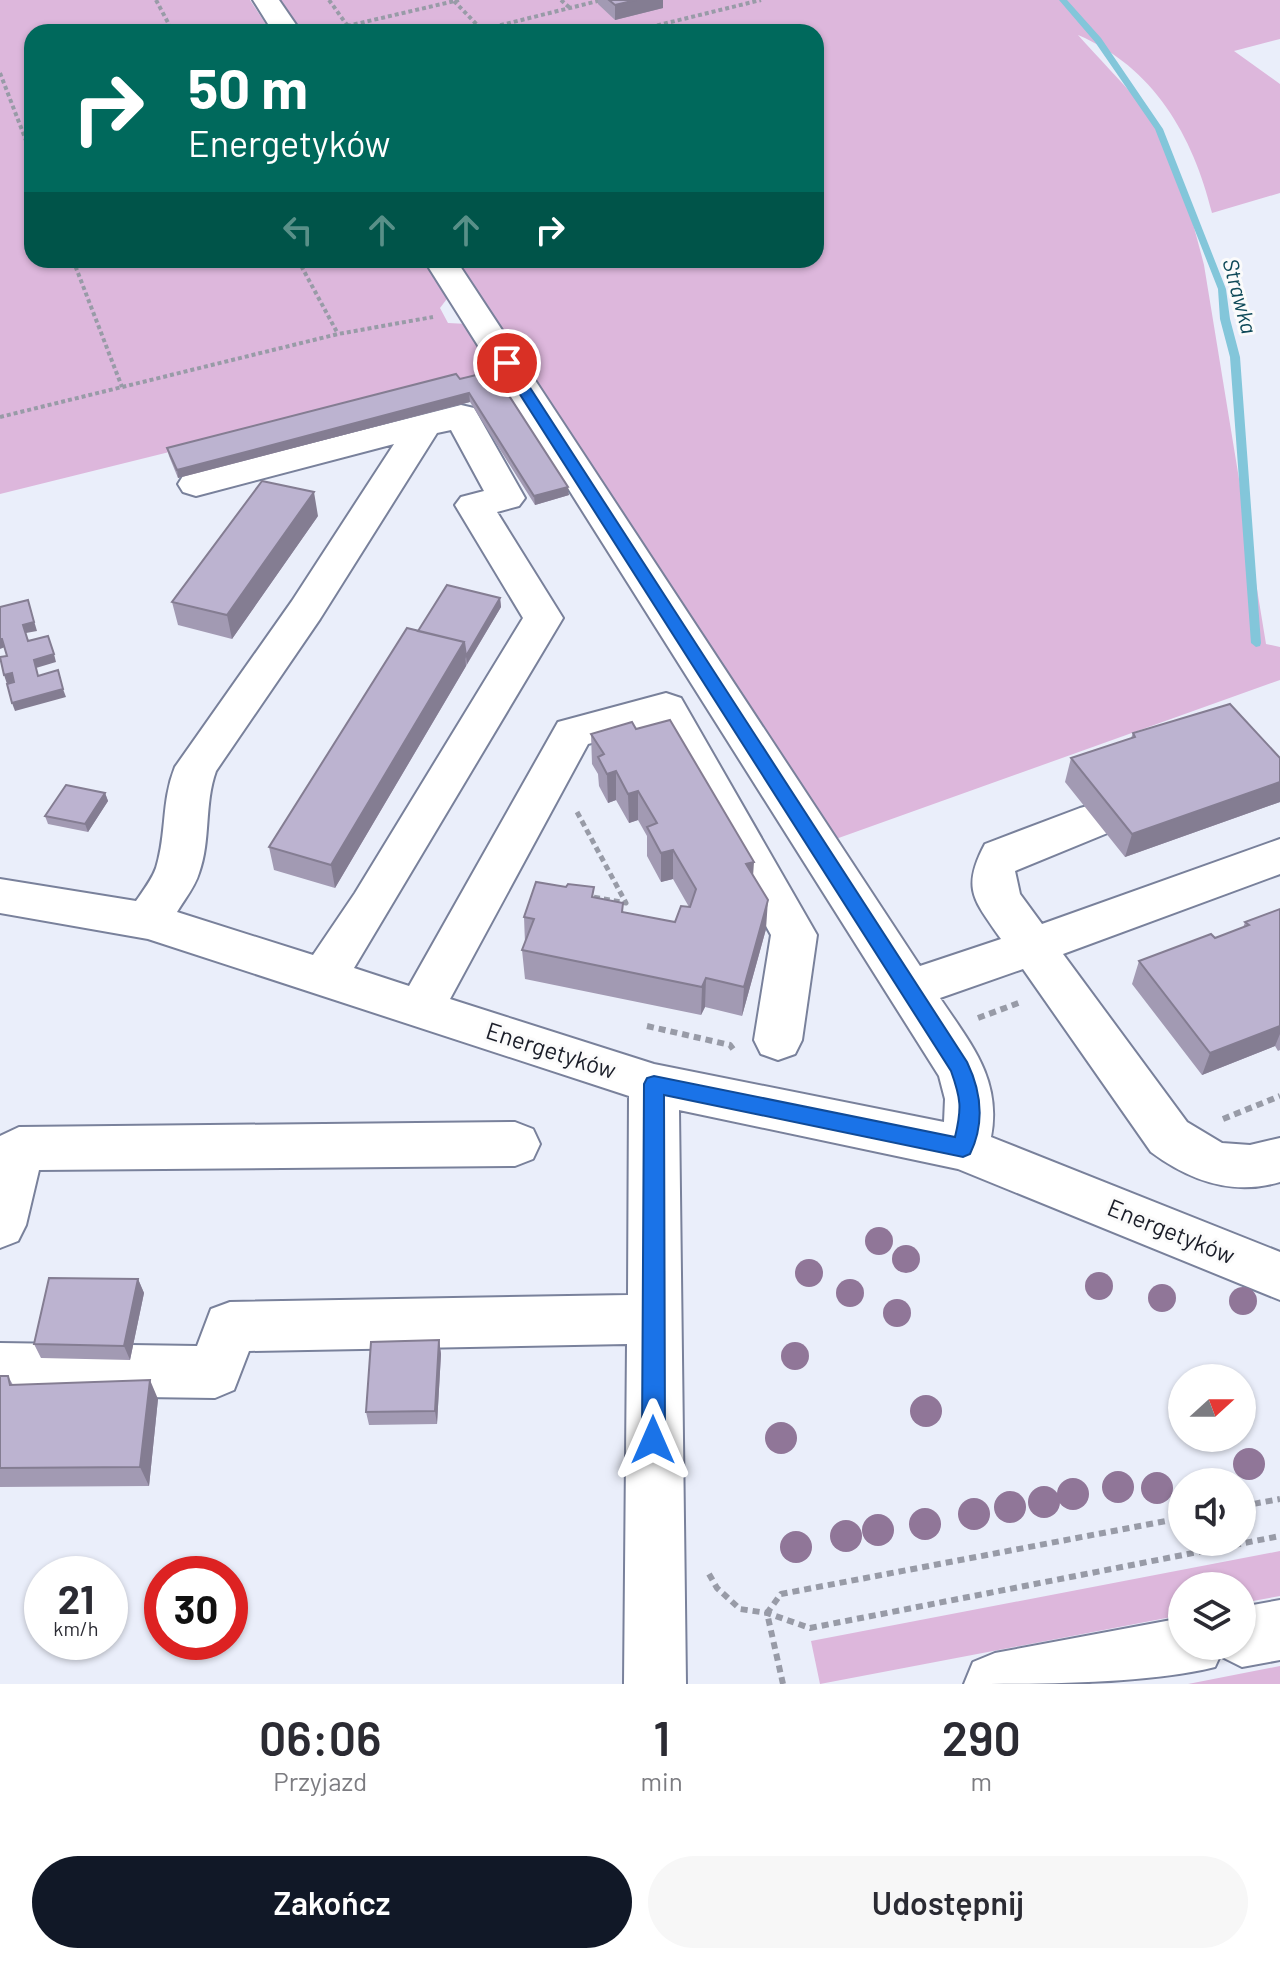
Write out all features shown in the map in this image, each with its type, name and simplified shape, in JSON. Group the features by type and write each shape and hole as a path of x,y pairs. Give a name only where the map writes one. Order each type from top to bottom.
{"street":[{"path":"266,0 282,24"},
{"path":"445,268 960,1068 967,1083 972,1111 963,1148"},
{"path":"196,484 461,416 506,498 474,505 543,618 371,905 323,978"},
{"path":"148,921 177,873 186,828 187,791 196,767 306,610 425,424"},
{"path":"420,1009 573,733 666,708 794,935 778,1040"},
{"path":"1095,820 1010,851 995,863 993,880 998,899 1169,1137 1203,1160 1220,1165 1242,1169 1263,1167 1280,1160"},
{"path":"907,989 1280,856"},
{"name":"Energetyków","path":"0,896 148,921 654,1084 963,1148 1280,1276"},
{"path":"654,1084 655,1684"},
{"path":"0,1225 19,1149 515,1144"},
{"path":"0,1369 215,1372 230,1327 653,1319"},
{"path":"1256,1634 1280,1630"},
{"path":"995,1684 1168,1651"}],"path":[{"path":"156,0 169,24"},
{"path":"329,0 346,24"},
{"path":"355,24 455,0 477,24"},
{"path":"561,0 570,8"},
{"path":"509,24 602,0"},
{"path":"663,24 761,0"},
{"path":"0,73 24,135"},
{"path":"76,268 122,387"},
{"path":"302,268 338,334"},
{"path":"0,417 338,334 444,315"},
{"path":"553,769 626,903 582,895"},
{"path":"1209,1125 1280,1096"},
{"path":"1256,1503 1280,1499"},
{"path":"783,1684 767,1613 781,1594 1168,1521"},
{"path":"767,1613 810,1628 1280,1536"}],"shaded area":[{"path":"0,0 250,0 266,24 24,24 24,268 430,268 449,296 440,308 448,323 468,324 499,370 0,494"},
{"path":"277,0 1280,0 1280,39 1234,51 1280,84 1280,193 1212,213 1194,157 1166,107 1128,65 1078,35 1133,95 1152,122 1172,161 1187,202 1204,265 1266,644 1280,647 1280,680 833,840 456,268 824,268 824,24 294,24"},
{"path":"1280,1551 1280,1596 1256,1600 1256,1572 1171,1572 1256,1556"},
{"path":"1168,1572 1168,1618 820,1684 811,1641"},
{"path":"1280,1666 1280,1684 1188,1684"}],"building":[{"path":"609,0 636,0 615,5"},
{"path":"493,371 568,487 534,496 469,393 177,470 167,448 456,374 460,379"},
{"path":"262,481 314,492 227,615 172,602"},
{"path":"447,585 500,598 466,656 464,642 418,631"},
{"path":"28,600 34,622 23,625 28,641 48,636 54,654 34,660 38,676 58,670 63,689 12,703 7,684 14,682 12,673 4,675 0,657 7,656 0,639 0,607"},
{"path":"407,628 464,642 331,865 269,847"},
{"path":"1230,704 1280,758 1280,782 1132,834 1071,758 1135,737 1133,733"},
{"path":"670,720 754,862 746,864 768,900 744,987 706,978 702,987 522,950 534,919 524,917 536,882 566,887 568,884 594,887 592,897 623,903 622,912 675,922 681,906 690,907 696,889 673,850 661,853 647,827 657,823 638,791 628,794 616,771 607,774 598,757 604,754 591,734 632,722 636,729"},
{"path":"66,785 105,793 85,824 45,816"},
{"path":"1280,909 1280,1026 1210,1053 1139,961 1211,934 1215,938"},
{"path":"49,1278 138,1279 124,1346 34,1344"},
{"path":"439,1340 435,1411 366,1412 371,1342"},
{"path":"0,1376 8,1376 10,1385 150,1380 140,1467 0,1468"}],"waterway":[{"name":"Strawka","path":"1063,0 1098,40 1159,129 1222,289 1225,319 1235,357 1256,643"}],"route":[{"path":"507,363 960,1068 971,1098 972,1111 963,1148 654,1084 653,1440"}]}
